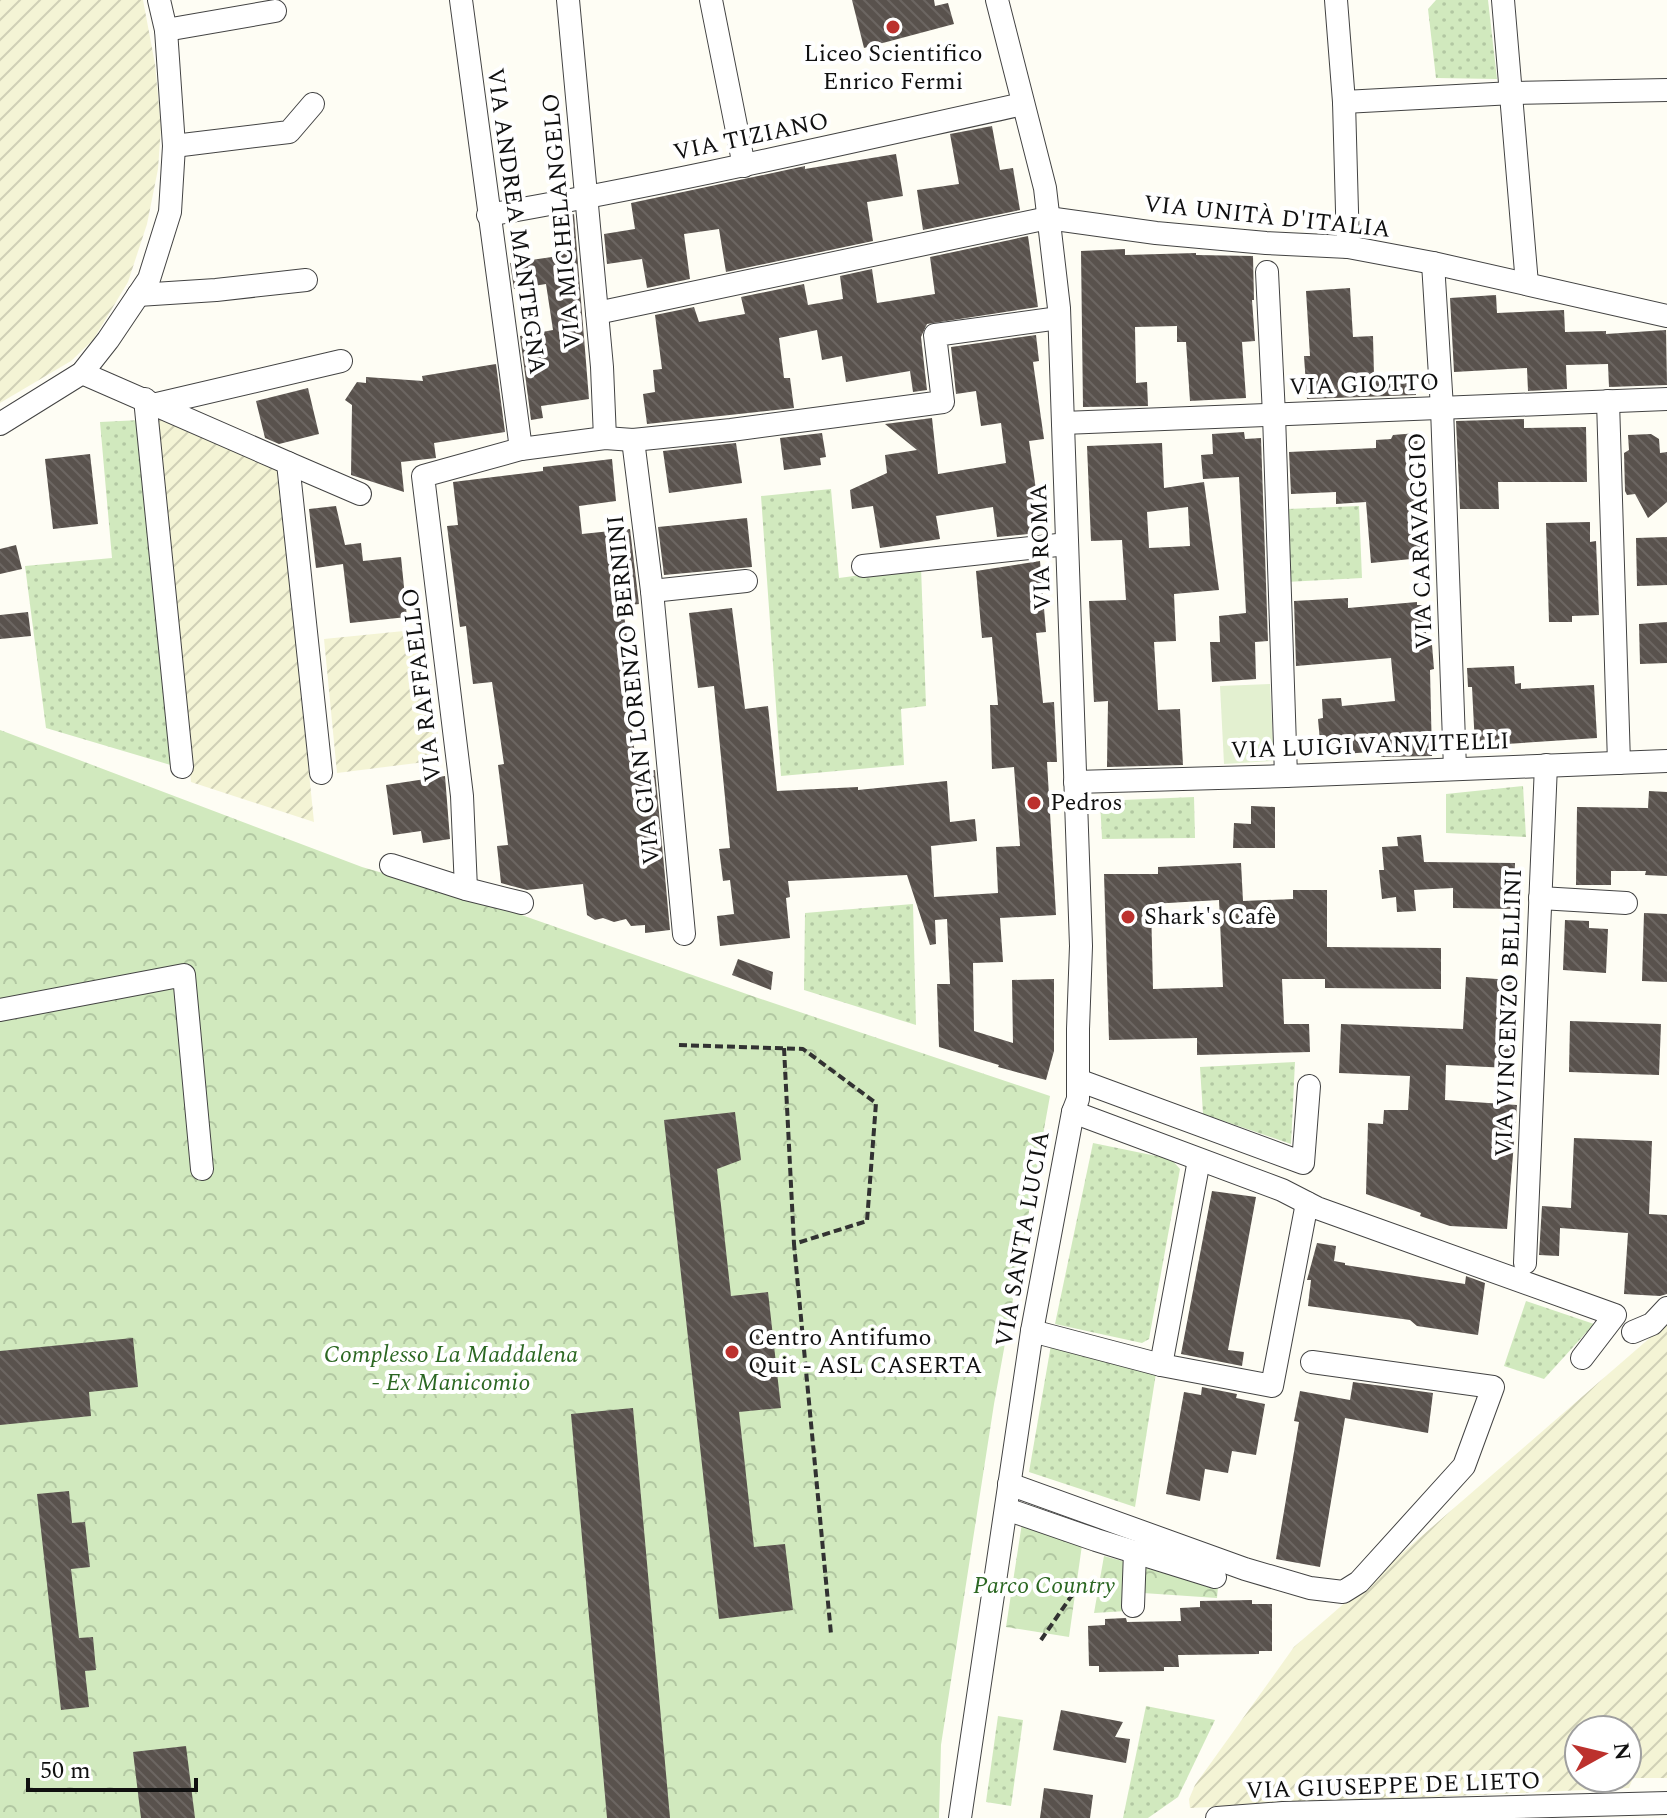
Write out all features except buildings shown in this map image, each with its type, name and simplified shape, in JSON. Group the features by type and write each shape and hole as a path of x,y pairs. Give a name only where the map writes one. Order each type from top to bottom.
{"street":[{"path":"0,424 82,373 149,279 170,212 174,146 166,30 159,0"},
{"name":"VIA ANDREA MANTEGNA","path":"461,0 521,449"},
{"name":"VIA MICHELANGELO","path":"568,0 602,367 605,438"},
{"path":"711,0 744,166"},
{"name":"VIA ROMA","path":"997,0 1045,188 1059,318 1081,946 1077,1097"},
{"path":"1336,0 1344,102 1348,247"},
{"path":"1503,0 1527,284"},
{"path":"166,30 275,11"},
{"path":"1344,102 1513,93 1667,90"},
{"path":"174,146 289,132 313,104"},
{"name":"VIA TIZIANO","path":"488,215 744,166 1023,104"},
{"name":"VIA UNITÀ D'ITALIA","path":"597,313 1048,218 1156,233 1348,247 1667,316"},
{"name":"VIA CARAVAGGIO","path":"1433,263 1442,408 1455,769"},
{"path":"1267,272 1286,776"},
{"path":"138,295 306,280"},
{"path":"521,449 605,438 633,440 731,430 943,402 935,335 1059,318"},
{"path":"151,402 341,361"},
{"path":"82,373 360,494"},
{"name":"VIA GIOTTO","path":"1063,423 1667,399"},
{"path":"1608,401 1619,763"},
{"path":"151,402 182,767"},
{"name":"VIA GIAN LORENZO BERNINI","path":"633,440 652,591 684,934"},
{"name":"VIA RAFFAELLO","path":"466,889 462,796 423,476 521,449"},
{"path":"288,463 321,773"},
{"path":"863,566 1067,544"},
{"path":"652,591 746,581"},
{"name":"VIA LUIGI VANVITELLI","path":"1075,782 1667,761"},
{"name":"VIA VINCENZO BELLINI","path":"1525,1263 1546,765"},
{"path":"391,865 522,903"},
{"path":"1540,898 1626,903"},
{"path":"0,1010 184,975 202,1169"},
{"path":"1077,1097 1303,1163 1309,1086"},
{"path":"1077,1097 1199,1160 1282,1190 1317,1208 1615,1315 1582,1358"},
{"name":"VIA SANTA LUCIA","path":"960,1818 1032,1331 1077,1097"},
{"path":"1161,1365 1199,1160"},
{"path":"1032,1331 1161,1365 1272,1386 1307,1203"},
{"path":"1633,1332 1652,1324 1667,1308"},
{"path":"1009,1484 1245,1569 1310,1588 1343,1592 1359,1582 1464,1466 1493,1387 1312,1362"},
{"path":"1015,1512 1215,1577"},
{"path":"1133,1606 1135,1552"},
{"name":"VIA GIUSEPPE DE LIETO","path":"1217,1818 1283,1813 1667,1803"}],"path":[{"path":"679,1045 803,1049 876,1103 867,1221 794,1244"},
{"path":"784,1048 794,1244 831,1634"},
{"path":"1041,1640 1070,1598 1086,1581"}],"green space":[{"path":"0,0 143,0 155,64 161,127 158,169 147,224 128,282 93,340 71,361 0,403"},
{"path":"1436,0 1488,0 1497,79 1436,78 1428,9"},
{"path":"154,412 278,468 314,822 191,782"},
{"path":"141,420 174,766 46,728 25,566 112,558 100,422"},
{"path":"831,489 839,578 921,567 926,706 901,709 904,765 781,776 761,496"},
{"path":"1359,506 1362,578 1286,582 1288,509"},
{"path":"424,629 441,760 337,773 324,639"},
{"path":"1270,684 1274,761 1224,764 1220,686"},
{"name":"Complesso La Maddalena - Ex Manicomio","path":"0,730 362,867 490,904 1050,1096 994,1404 941,1745 939,1818 0,1818"},
{"path":"1523,786 1526,837 1446,833 1446,794"},
{"path":"1194,797 1195,838 1102,839 1100,801"},
{"path":"913,904 916,1025 804,990 805,913"},
{"path":"1295,1062 1291,1144 1203,1114 1200,1067"},
{"path":"1093,1143 1171,1159 1180,1169 1149,1339 1142,1343 1055,1324"},
{"path":"1526,1301 1594,1324 1544,1379 1504,1366"},
{"path":"1667,1323 1667,1778 1643,1778 1643,1714 1563,1714 1563,1791 1190,1808 1189,1799 1195,1785 1294,1647"},
{"path":"1051,1345 1156,1373 1135,1507 1029,1472"},
{"name":"Parco Country","path":"1022,1523 1082,1545 1069,1637 1006,1627"},
{"name":"Parco Country","path":"1104,1556 1218,1587 1217,1598 1128,1592 1126,1611 1094,1613"},
{"path":"1146,1706 1215,1720 1178,1797 1148,1818 1123,1818"},
{"path":"998,1716 1023,1720 1011,1806 986,1802"}],"place":[{"name":"Liceo Scientifico Enrico Fermi","path":"893,27"},
{"name":"Pedros","path":"1034,803"},
{"name":"Shark's Cafè","path":"1128,917"},
{"name":"Centro Antifumo Quit - ASL CASERTA","path":"732,1352"}]}
